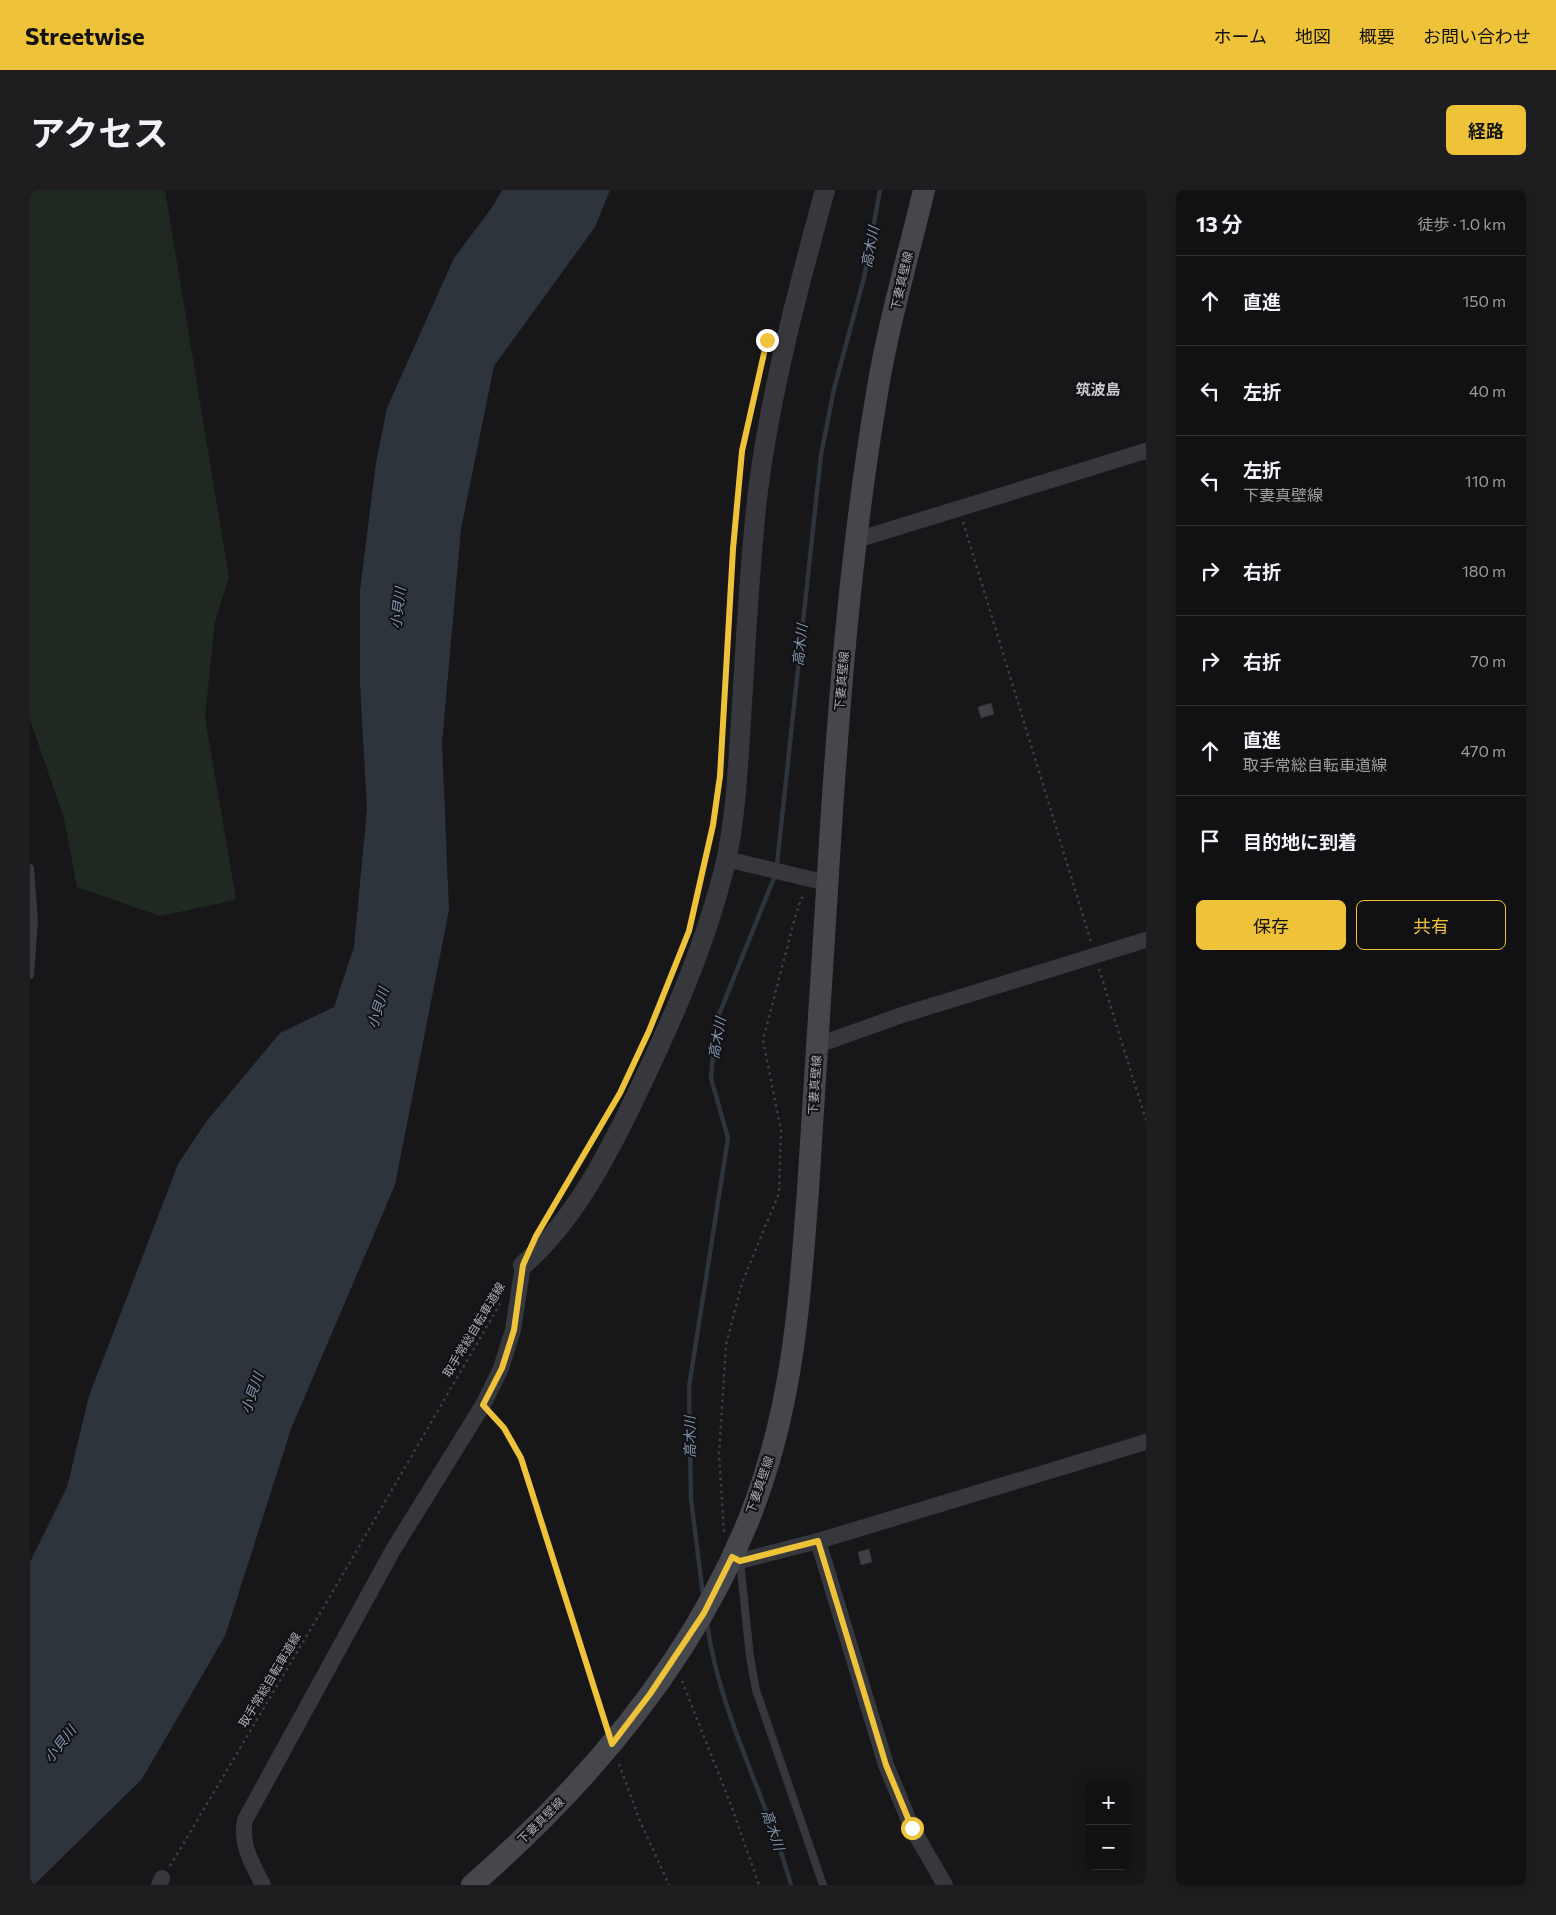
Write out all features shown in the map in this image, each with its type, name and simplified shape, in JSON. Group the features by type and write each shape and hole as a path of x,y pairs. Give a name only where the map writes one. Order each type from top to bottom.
{"main road":[{"name":"下妻真壁線","path":"472,1885 524,1840 597,1764 677,1655 704,1613 733,1562 764,1477 788,1388 803,1267 818,1045 818,881 855,538 877,389 924,190"}],"street":[{"path":"263,1885 246,1850 242,1833 245,1820 392,1550 483,1405 502,1368 514,1330 523,1265 557,1231 612,1144 655,1055 698,955 726,859 737,778 751,561 771,406 825,190"},
{"path":"855,538 866,537 1146,451"},
{"path":"726,859 818,881"},
{"path":"818,1045 894,1017 1146,940"},
{"path":"733,1562 818,1541 1146,1442"},
{"path":"818,1541 893,1784 912,1828 945,1885"}],"lane":[{"path":"30,868 34,921 30,975"},
{"path":"733,1562 756,1690 823,1885"}],"path":[{"path":"730,607 742,451 770,331"},
{"path":"959,509 1146,1120"},
{"path":"694,912 713,825 718,786"},
{"path":"733,1562 723,1530 719,1454 726,1344 742,1283 779,1192 782,1154 781,1131 762,1040 801,899 818,881"},
{"path":"561,1194 600,1127"},
{"name":"取手常総自転車道線","path":"161,1882 504,1298"},
{"path":"483,1405 504,1428 521,1458 612,1744 640,1821 669,1885"},
{"path":"677,1655 760,1885"}],"shaded area":[{"path":"30,190 165,190 229,577 215,622 205,717 236,900 160,916 77,887 64,819 30,719"}],"water":[{"name":"小貝川","path":"502,190 610,190 595,227 494,366 461,529 442,743 449,910 395,1185 291,1429 225,1636 142,1779 34,1885 30,1885 30,1562 67,1487 89,1396 178,1164 206,1122 280,1033 334,1007 354,947 367,809 360,684 360,590 376,463 387,408 454,258 493,206"}],"building":[{"path":"991,703 994,714 981,718 978,707"},
{"path":"869,1549 872,1562 861,1565 858,1552"}],"waterway":[{"name":"高木川","path":"703,1595 691,1499 689,1387 728,1138 711,1078 716,1022 776,873 821,455 834,389 864,278 880,190"},
{"name":"高木川","path":"707,1623 713,1657 722,1690 781,1852 791,1885"}],"district":[{"name":"筑波島","path":"1098,390"}],"route":[{"path":"767,340 742,451 733,549 720,776 713,825 689,931 649,1031 620,1093 536,1236 523,1265 514,1330 502,1368 483,1405 504,1428 521,1458 612,1744 650,1694 704,1613 732,1557 740,1561 818,1541 886,1765 912,1828"}]}
